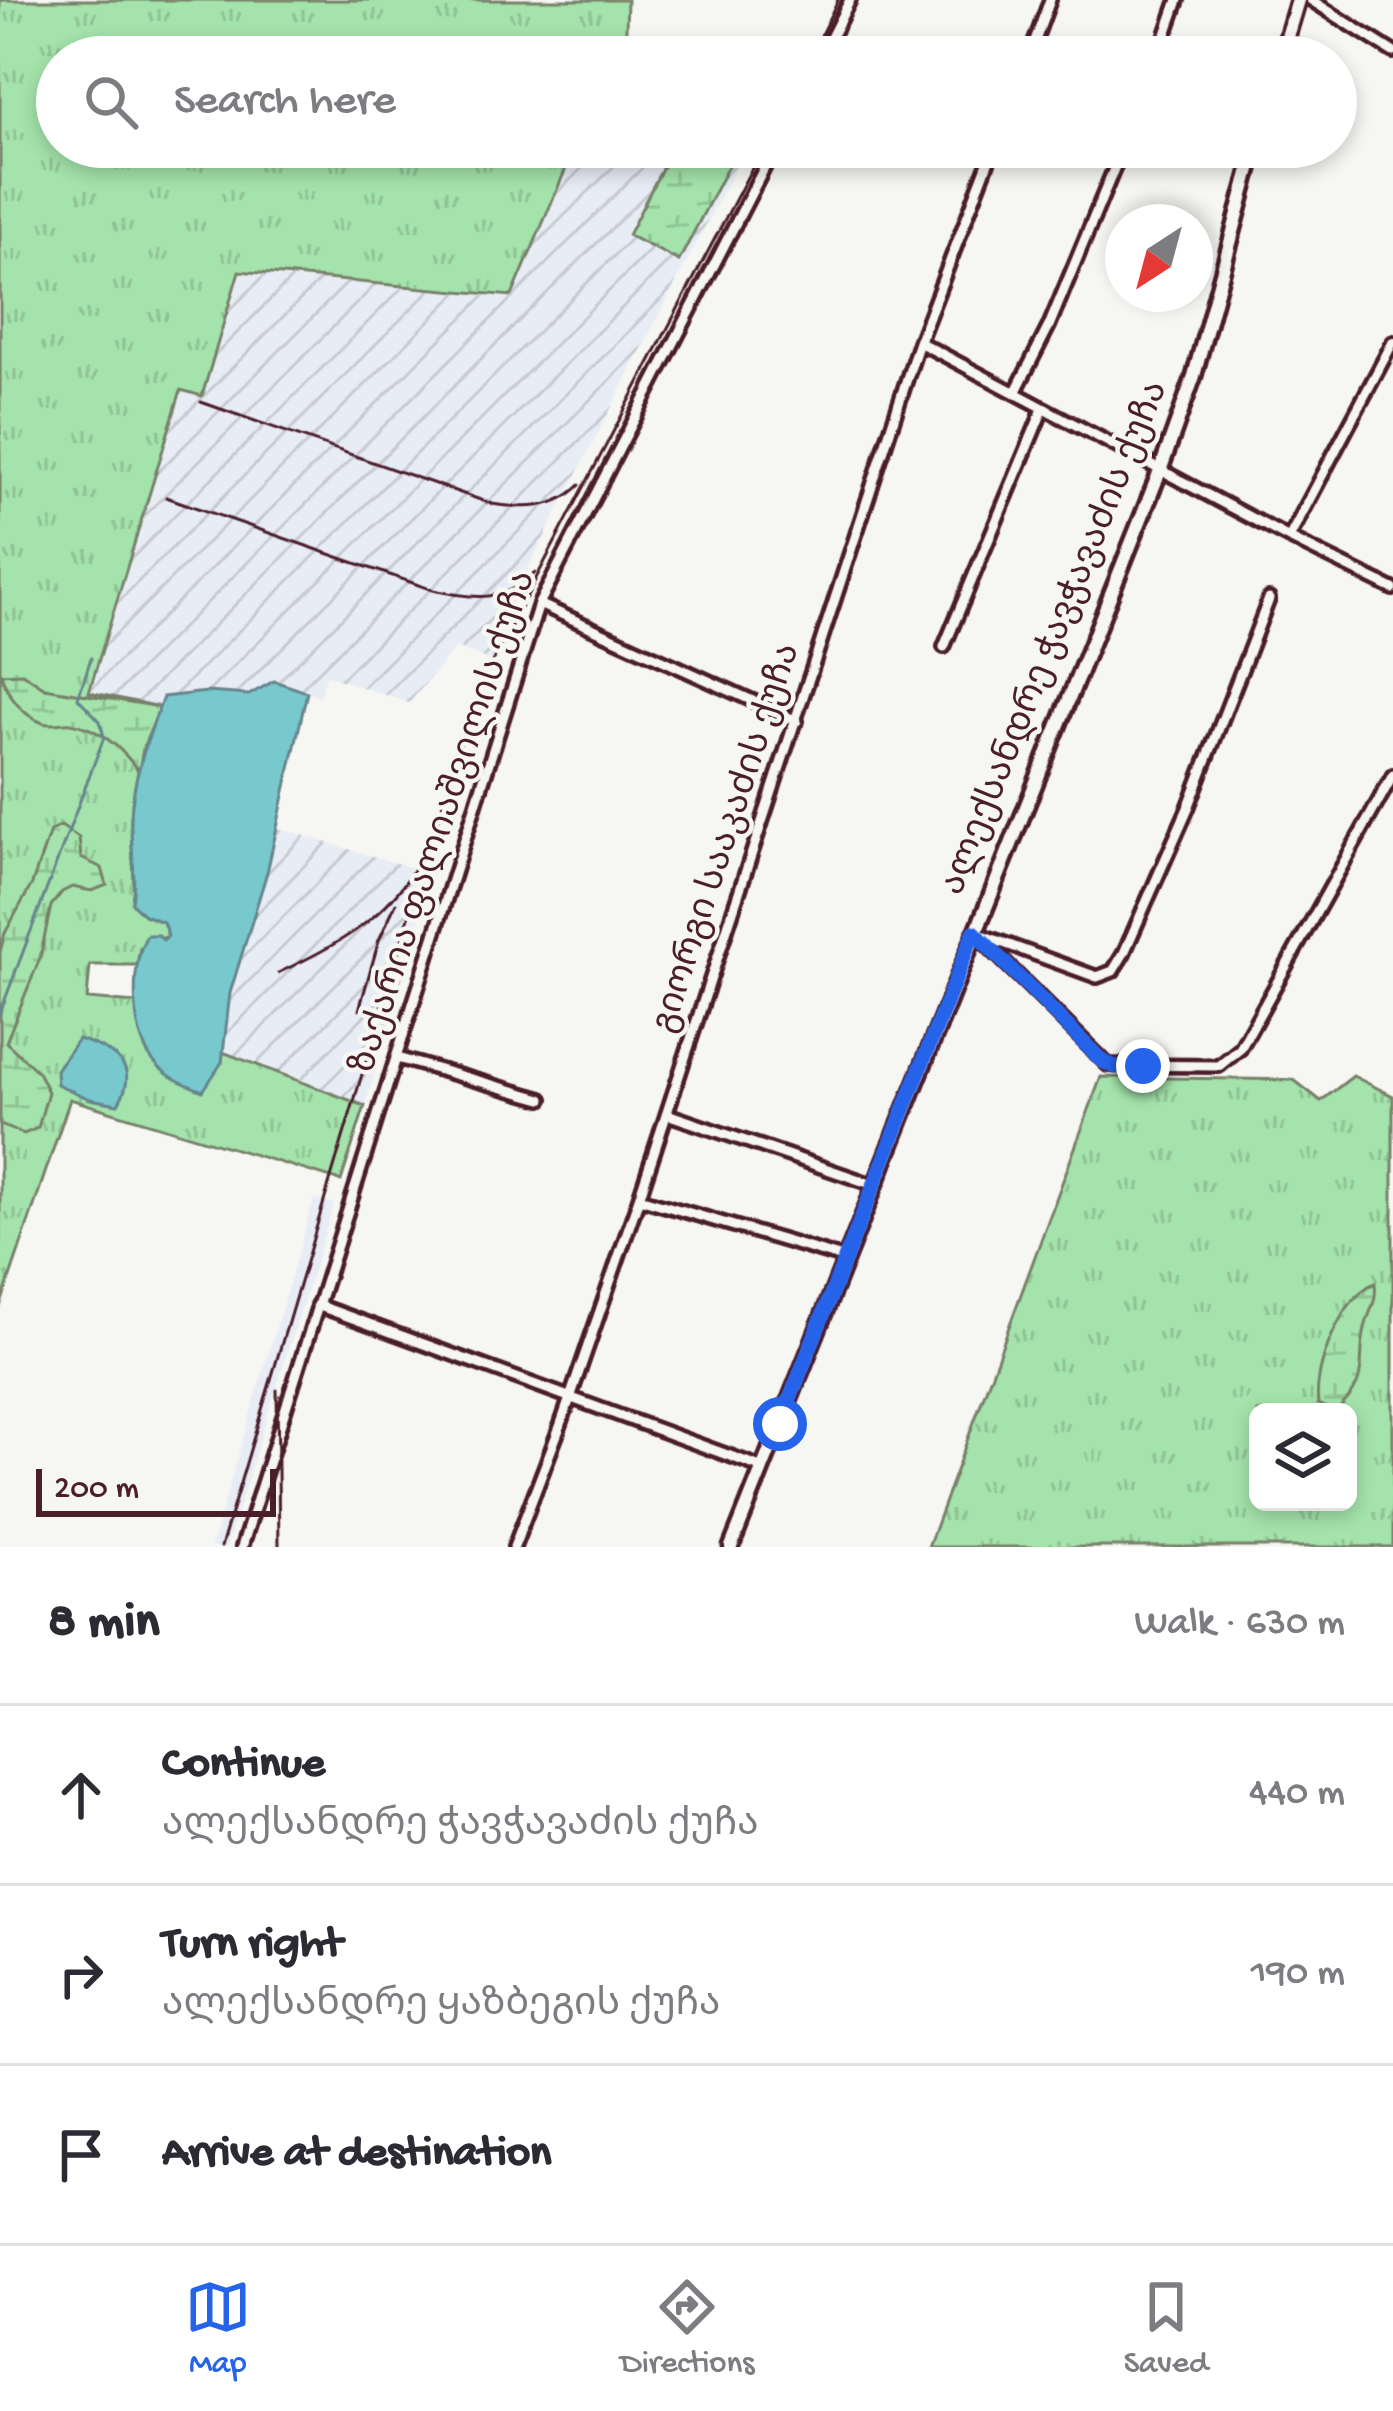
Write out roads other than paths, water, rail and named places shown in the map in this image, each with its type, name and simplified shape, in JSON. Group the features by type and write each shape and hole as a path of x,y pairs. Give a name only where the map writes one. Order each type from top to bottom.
{"street":[{"path":"832,36 850,0"},
{"path":"1037,36 1050,0"},
{"path":"1165,36 1178,0"},
{"path":"1287,36 1298,0"},
{"path":"1311,0 1393,52"},
{"name":"ზაქარია ფალიაშვილის ქუჩა","path":"242,1547 539,604 764,168"},
{"name":"გიორგი სააკაძის ქუჩა","path":"514,1547 639,1198 920,342 986,168"},
{"path":"1015,393 1058,307 1114,168"},
{"name":"ალექსანდრე ჭავჭავაძის ქუჩა","path":"731,1547 1160,471 1194,376 1250,168"},
{"path":"920,342 1393,589"},
{"path":"1289,538 1393,342"},
{"path":"944,647 1043,409"},
{"path":"974,932 1096,977 1113,970 1188,808 1269,599"},
{"path":"539,604 797,721"},
{"path":"974,932 1108,1065 1220,1066 1240,1049 1393,775"},
{"path":"397,1058 542,1099"},
{"path":"667,1114 874,1185"},
{"path":"639,1198 846,1259"},
{"path":"317,1305 763,1468"}],"water":[{"path":"274,681 307,692 267,872 230,993 222,1062 203,1091 160,1068 149,1055 139,1028 136,978 142,947 147,935 163,940 168,936 163,922 144,915 132,903 135,786 163,697 207,692 249,695"},
{"path":"78,1039 112,1054 125,1069 125,1090 118,1104 90,1099 57,1084 56,1070"}],"waterway":[{"path":"0,1013 104,737 100,721 78,698 91,658"}],"railway":[{"path":"820,36 838,0"},
{"path":"221,1547 468,719 491,664 752,168"},
{"path":"201,402 492,504 539,506 580,485"},
{"path":"166,497 433,590 500,594 535,573"},
{"path":"278,973 338,942 374,916 416,865"},
{"path":"359,1010 379,940 396,903"},
{"path":"277,1390 279,1547"}]}
